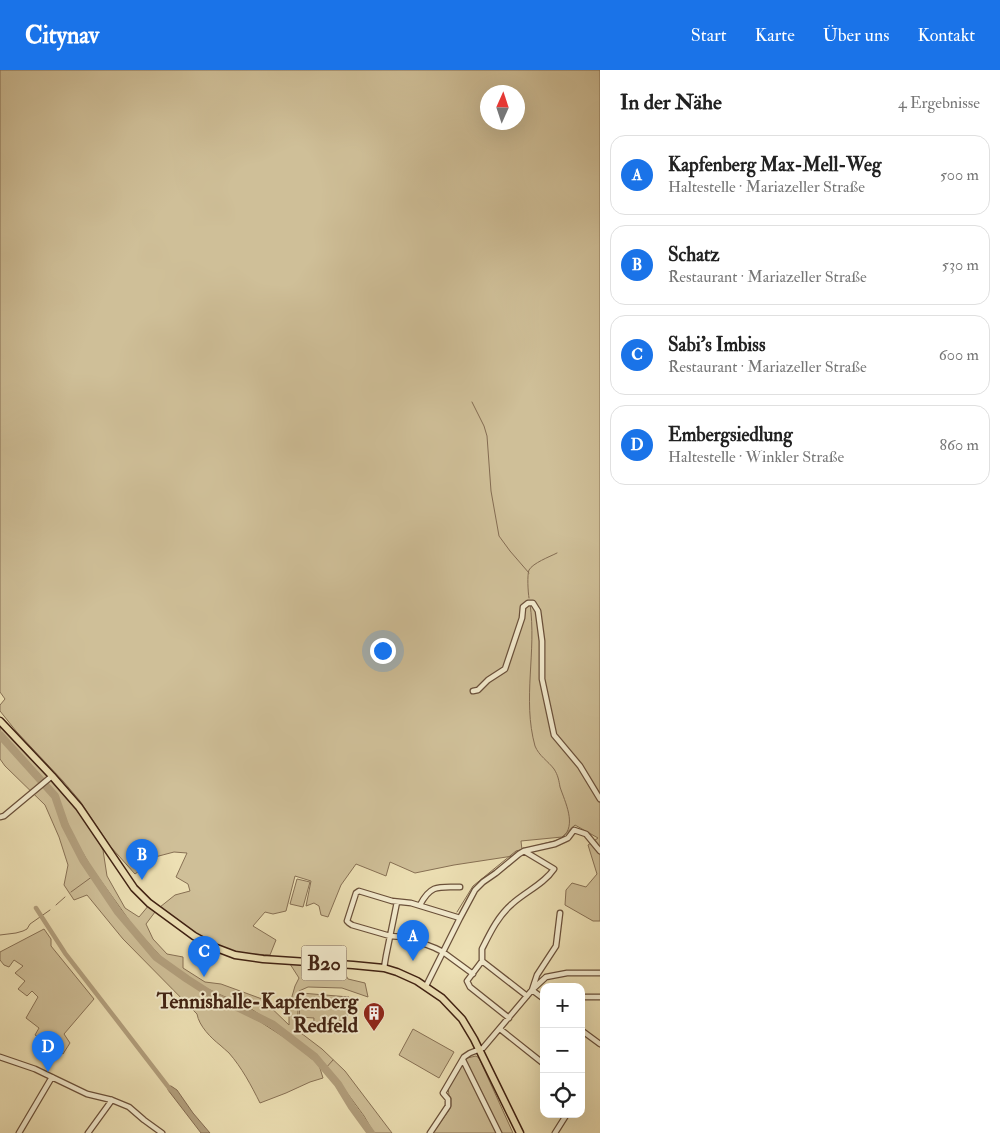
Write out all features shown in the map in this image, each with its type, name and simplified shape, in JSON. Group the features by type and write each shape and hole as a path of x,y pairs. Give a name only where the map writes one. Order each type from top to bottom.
{"main road":[{"name":"B20","path":"0,721 79,807 134,888 144,898 194,936 226,952 247,957 384,968 403,974 426,986 442,998 457,1012 466,1025 520,1133"}],"street":[{"path":"473,690 478,690 488,680 505,670 522,618 523,607 528,603 533,603 538,611 542,641 542,679 554,735 580,766 600,799"},
{"path":"0,818 51,777"},
{"path":"426,986 475,890 483,882 524,851 555,844 568,838 574,830 586,834 600,851"},
{"path":"509,1018 470,988 467,981 482,961 482,950 500,916 512,904 544,880 554,869 524,851"},
{"path":"420,906 433,889 438,887 460,887"},
{"path":"460,918 411,903 397,902 358,892 347,920 352,925 390,936 418,941 443,952 473,974"},
{"path":"384,968 397,902"},
{"path":"532,990 537,975 556,946 560,913"},
{"path":"482,961 527,996"},
{"path":"430,1133 448,1106 448,1099 443,1093 466,1055 483,1048 532,990 546,978 567,974 600,973"},
{"path":"532,990 540,996"},
{"path":"585,997 600,997"},
{"path":"500,1029 540,1061"},
{"path":"585,1033 600,1044"},
{"path":"0,1057 27,1066 87,1094 129,1106 162,1133"},
{"path":"463,1060 499,1133"},
{"path":"19,1133 52,1077"},
{"path":"88,1133 112,1100"},
{"path":"555,1133 564,1118"}],"shaded area":[{"path":"0,70 600,70 600,921 593,921 565,905 566,890 572,883 586,887 597,874 588,845 598,838 575,825 562,837 521,841 522,850 513,856 415,873 390,862 386,876 356,864 341,885 328,917 321,915 319,906 314,903 306,906 311,881 295,876 286,911 273,914 265,912 253,926 276,940 270,955 232,951 201,936 160,907 175,895 190,891 188,884 176,877 187,853 174,852 155,857 142,853 137,855 134,861 139,871 135,874 110,846 80,801 0,711 0,705 5,699 0,692"},
{"path":"0,724 74,804 88,824 103,850 107,876 125,908 139,917 149,905 155,912 146,924 153,939 167,954 183,957 183,968 205,982 221,984 262,999 289,1025 289,1007 299,978 290,964 342,968 348,979 365,983 368,997 342,988 308,987 299,991 297,1030 322,1049 345,1071 392,1133 374,1133 364,1116 317,1055 245,1005 195,983 163,959 134,927 91,867 72,834 56,795 0,731"},
{"path":"0,739 54,798 63,827 81,862 130,930 155,959 206,995 259,1021 293,1043 319,1065 323,1078 260,1103 238,1065 229,1053 206,1031 200,1023 197,1014 123,939 87,895 74,900 64,885 68,865 59,837 45,805 0,759"},
{"path":"297,879 310,882 303,907 290,904"},
{"path":"44,929 51,939 51,946 94,999 64,1034 70,1043 63,1054 35,1035 39,1028 26,1018 38,997 32,991 27,996 18,989 25,981 15,973 23,966 14,960 9,967 0,960 0,952"},
{"path":"301,993 349,997 347,1021 339,1021 338,1033 313,1031 314,1018 299,1017"},
{"path":"413,1029 454,1052 439,1078 399,1055"},
{"path":"476,1056 479,1058 513,1133 433,1133 451,1106 448,1088 467,1058"},
{"path":"168,1086 177,1090 210,1133 201,1133 168,1090"}],"waterway":[{"path":"472,402 487,436 491,491 499,536 529,573"},
{"path":"529,598 529,570 531,567 557,553"},
{"path":"530,604 532,622 531,728 535,746 541,756 554,769 567,806 570,820 567,832 563,837"},
{"path":"0,735 55,796 65,825 83,860 118,912 156,957 212,995 272,1024 315,1057 338,1084 371,1133"},
{"path":"457,912 473,886 516,851 558,840"},
{"path":"71,892 93,876"},
{"path":"56,905 65,897"},
{"path":"36,908 65,953 170,1089"},
{"path":"0,935 23,931 50,910"},
{"path":"325,1069 333,1060"}],"place":[{"name":"Schatz","path":"142,880"},
{"name":"Kapfenberg Max-Mell-Weg","path":"413,961"},
{"name":"Sabi's Imbiss","path":"204,977"},
{"name":"Tennishalle-Kapfenberg Redfeld","path":"374,1032"},
{"name":"Embergsiedlung","path":"48,1072"}]}
